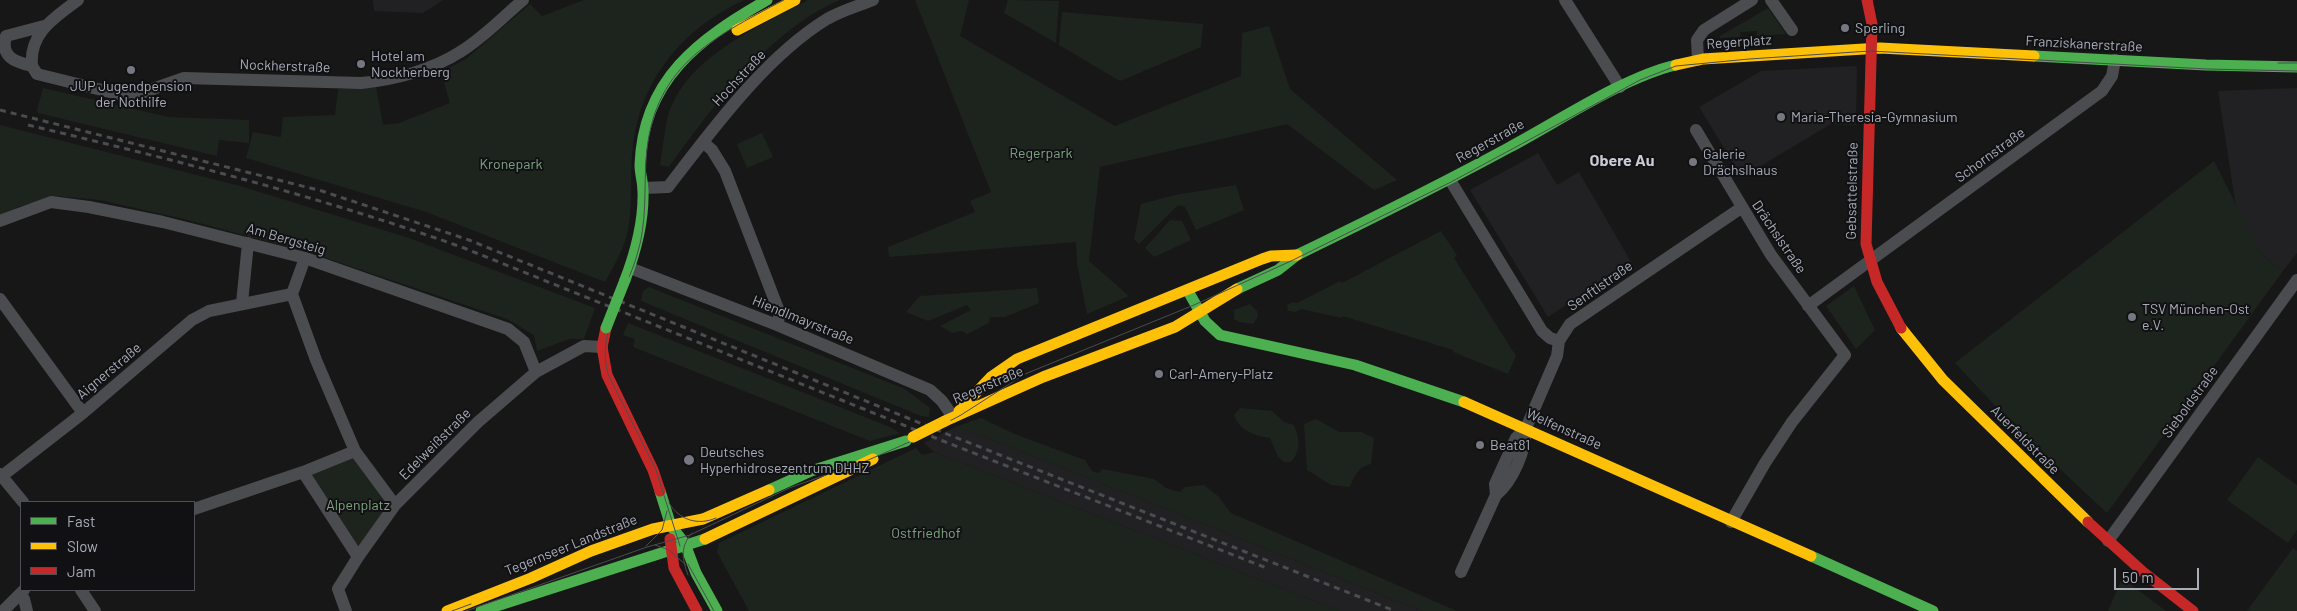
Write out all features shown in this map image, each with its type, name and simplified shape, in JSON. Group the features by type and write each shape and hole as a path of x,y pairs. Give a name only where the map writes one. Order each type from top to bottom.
{"main road":[{"path":"717,611 696,573 686,546 671,526 653,470 606,375 602,347 606,328 628,274 641,233 643,188 640,163 646,124 653,104 667,78 686,53 702,40 767,0"},
{"path":"643,188 652,170 653,144 660,117 668,96 688,69 720,40 795,0"},
{"name":"Gebsattelstraße","path":"1867,0 1872,24 1866,237 1869,263"},
{"name":"Regerplatz","path":"1698,60 1870,48"},
{"name":"Franziskanerstraße","path":"1870,48 2297,67"},
{"name":"Regerstraße","path":"949,419 1060,370 1175,327 1199,314 1224,296 1278,270 1297,255 1450,180 1620,87 1659,69 1698,60"},
{"name":"Regerstraße","path":"949,419 991,378 1016,359 1188,291 1262,259 1271,256 1297,255"},
{"name":"Auerfeldstraße","path":"1869,263 1883,296 1910,340 1989,426 2108,541 2193,611"},
{"name":"Welfenstraße","path":"1188,291 1199,314 1214,332 1220,335 1326,358 1384,374 1444,394 1526,428 1731,522 1933,611"},
{"name":"Tegernseer Landstraße","path":"487,610 686,546 717,534 859,466 949,419"},
{"name":"Tegernseer Landstraße","path":"447,611 531,578 591,551 653,529 707,517 811,471 910,439"},
{"path":"671,526 669,550 681,582 697,611"}],"street":[{"path":"32,66 36,36 44,26 78,0"},
{"name":"Nockherstraße","path":"44,26 6,36 2,45 5,54 11,60 32,66 36,74 130,97 184,78 361,83 387,81 433,65 461,52 523,0"},
{"name":"Hochstraße","path":"643,188 668,187 703,142 762,74 800,39 831,17 873,0"},
{"path":"1565,0 1620,87"},
{"name":"Regerplatz","path":"1698,60 1697,40 1704,30 1752,0"},
{"name":"Regerplatz","path":"1771,0 1792,30"},
{"name":"Schornstraße","path":"1808,306 2102,91 2112,76 2115,60"},
{"name":"Drächslstraße","path":"1696,130 1741,208 1844,355 1764,463 1731,522"},
{"path":"703,142 712,150 725,171 780,314 776,325"},
{"path":"1450,180 1542,331 1559,341"},
{"name":"Am Bergsteig","path":"0,221 51,202 89,207 248,243 305,258 508,330 524,342 536,372"},
{"name":"Senftlstraße","path":"1461,572 1496,495 1504,488 1526,443 1526,428 1557,356 1559,341 1564,332 1580,316 1741,208"},
{"path":"242,303 248,243"},
{"path":"305,258 292,294 316,360 355,451 395,505"},
{"name":"Hiendlmayrstraße","path":"628,274 776,325 930,390 942,401 949,419"},
{"name":"Sieboldstraße","path":"2108,541 2297,280"},
{"name":"Aignerstraße","path":"2,481 192,320 209,311 292,294"},
{"path":"0,299 82,413"},
{"name":"Edelweißstraße","path":"346,611 338,589 395,505 478,422 536,372 584,346 602,347"},
{"path":"195,509 303,472 355,451"},
{"path":"303,472 358,557"},
{"path":"2,481 22,501"},
{"path":"82,591 94,611"},
{"path":"3,611 22,592 28,611"}],"shaded area":[{"path":"373,0 443,0 423,13 374,11"},
{"name":"Maria-Theresia-Gymnasium","path":"1855,66 1857,68 1856,125 1831,124 1742,177 1699,107 1761,71"},
{"path":"2297,88 2297,253 2283,271 2261,254 2236,207 2218,91"},
{"path":"1538,153 1557,185 1579,172 1631,262 1548,317 1470,190"},
{"path":"955,427 985,437 1422,611 1340,611 934,452 924,443"}],"green space":[{"name":"Kronepark","path":"584,0 744,0 721,12 682,43 666,62 653,82 643,105 636,129 632,155 628,229 624,244 605,282 426,212 246,158 253,132 281,137 283,117 335,115 338,89 376,87 383,125 399,123 450,103 441,72 466,59 530,4 542,16"},
{"path":"808,0 840,0 815,13 790,30 767,50 724,96 669,167 660,165 667,120 676,98 689,79 705,62 724,47"},
{"name":"Regerpark","path":"915,0 969,0 960,36 1115,126 1241,76 1242,33 1269,26 1290,89 1397,180 1374,190 1287,124 1100,167 1089,261 1129,296 1087,314 1077,263 1076,242 889,257 888,247 975,212 970,201 991,192"},
{"path":"1008,0 1059,1 1056,43 1004,13"},
{"path":"1768,8 1786,34 1757,36 1757,31 1740,32 1740,37 1720,38 1720,36"},
{"path":"1062,12 1203,24 1201,47 1120,81 1059,45"},
{"path":"43,88 168,117 249,120 249,143 219,140 217,156 38,113 37,110"},
{"path":"0,125 240,186 409,238 595,308 584,339 569,339 537,351 534,335 507,319 311,253 188,220 100,200 55,196 18,207 0,217"},
{"path":"762,133 773,157 747,168 737,144"},
{"name":"TSV München-Ost e.V.","path":"2214,161 2261,254 2283,271 2107,513 2016,428 1955,363"},
{"path":"1236,185 1244,210 1196,230 1185,207 1178,205 1139,244 1134,239 1141,204 1175,195"},
{"path":"1170,220 1182,221 1191,240 1154,257 1145,248"},
{"path":"1441,231 1457,255 1454,258 1516,356 1508,374 1453,352 1453,350 1343,316 1342,318 1301,309 1296,312 1288,311 1287,305 1293,302 1297,303 1340,281 1342,283"},
{"path":"1854,286 1875,330 1856,349 1826,306"},
{"path":"649,287 905,389 930,408 929,417 921,416 641,301 643,291"},
{"path":"1037,288 1039,303 1005,317 990,317 989,323 967,334 962,331 952,333 940,326 971,310 967,305 928,321 906,312 920,296"},
{"path":"1250,304 1257,311 1258,317 1253,324 1239,322 1234,319 1234,310"},
{"path":"628,323 890,427 900,433 870,441 633,347 635,339 623,335"},
{"path":"1240,408 1272,411 1284,422 1294,425 1298,449 1291,462 1284,462 1278,457 1270,438 1253,434 1240,425 1234,415"},
{"path":"981,418 1017,435 1085,460 1092,471 1099,473 1102,469 1154,479 1166,488 1180,492 1185,487 1204,485 1218,496 1231,513 1457,611 1422,611 985,437 955,427"},
{"path":"1316,419 1339,432 1361,432 1374,438 1371,464 1363,467 1358,472 1350,487 1331,485 1307,470 1304,424"},
{"name":"Ostfriedhof","path":"916,448 922,455 934,452 1340,611 749,611 717,552 719,543"},
{"name":"Alpenplatz","path":"355,455 392,506 355,551 307,476"},
{"path":"2258,457 2297,485 2297,530 2288,543 2227,500"},
{"path":"2293,548 2297,551 2297,611 2247,611"},
{"path":"2122,578 2166,611 2108,611"}],"tram line":[{"path":"680,546 656,470 608,374 605,358 606,343 614,313 632,270 640,243 644,220 646,160 651,128 660,101 673,79 709,43 732,28 784,0"},
{"path":"466,611 647,547 690,535 789,488 866,461 914,440 961,415 1025,374 1194,305 1291,261 1451,182 1640,80 1676,66 1870,51 2207,69 2297,71"},
{"path":"2278,63 2297,63"},
{"path":"669,503 678,514 690,520 702,521 716,518"},
{"path":"646,546 662,530 667,511"},
{"path":"688,575 683,553 685,543 692,533"},
{"path":"655,545 669,550 686,565"},
{"path":"688,564 714,611"},
{"path":"452,611 471,604"}],"railway":[{"path":"0,110 322,191 469,240 952,436 1395,611"},
{"path":"28,125 248,180 357,212 464,248 943,441 1269,569"}],"traffic: fast":[{"path":"625,280 633,258 641,225 643,191 640,165 644,135 652,108 664,85 679,65 698,47 719,30 767,0"},
{"path":"2034,56 2206,65 2297,67"},
{"path":"1237,289 1278,270 1297,255 1484,161 1614,89 1635,79 1676,65"},
{"path":"606,328 625,280"},
{"path":"1188,291 1205,321 1220,335 1355,365 1464,402"},
{"path":"769,490 811,471 906,441"},
{"path":"660,491 671,526 685,544 696,573 717,611"},
{"path":"481,611 705,539"},
{"path":"1811,556 1933,611"}],"traffic: slow":[{"path":"737,30 795,0"},
{"path":"1676,65 1703,59 1880,48 2034,56"},
{"path":"959,411 991,377 1017,359 1262,259 1271,256 1297,255"},
{"path":"945,421 1043,377 1175,327 1237,289"},
{"path":"1901,328 1943,380 2088,522"},
{"path":"1464,402 1811,556"},
{"path":"913,437 945,421"},
{"path":"705,539 873,459"},
{"path":"447,611 531,578 591,551 653,529 703,519 769,490"}],"traffic: jam":[{"path":"1867,0 1872,24 1866,244 1877,282 1901,328"},
{"path":"606,328 602,347 607,375 653,470 660,491"},
{"path":"2088,522 2143,572 2193,611"},
{"path":"670,539 674,568 697,611"}],"place":[{"name":"Sperling","path":"1845,28"},
{"name":"Hotel am Nockherberg","path":"361,64"},
{"name":"JUP Jugendpension der Nothilfe","path":"131,70"},
{"name":"Maria-Theresia-Gymnasium","path":"1781,117"},
{"name":"Galerie Drächslhaus","path":"1693,162"},
{"name":"TSV München-Ost e.V.","path":"2132,317"},
{"name":"Carl-Amery-Platz","path":"1159,374"},
{"name":"Beat81","path":"1480,445"},
{"name":"Deutsches Hyperhidrosezentrum DHHZ","path":"689,460"}],"district":[{"name":"Obere Au","path":"1622,161"}]}
